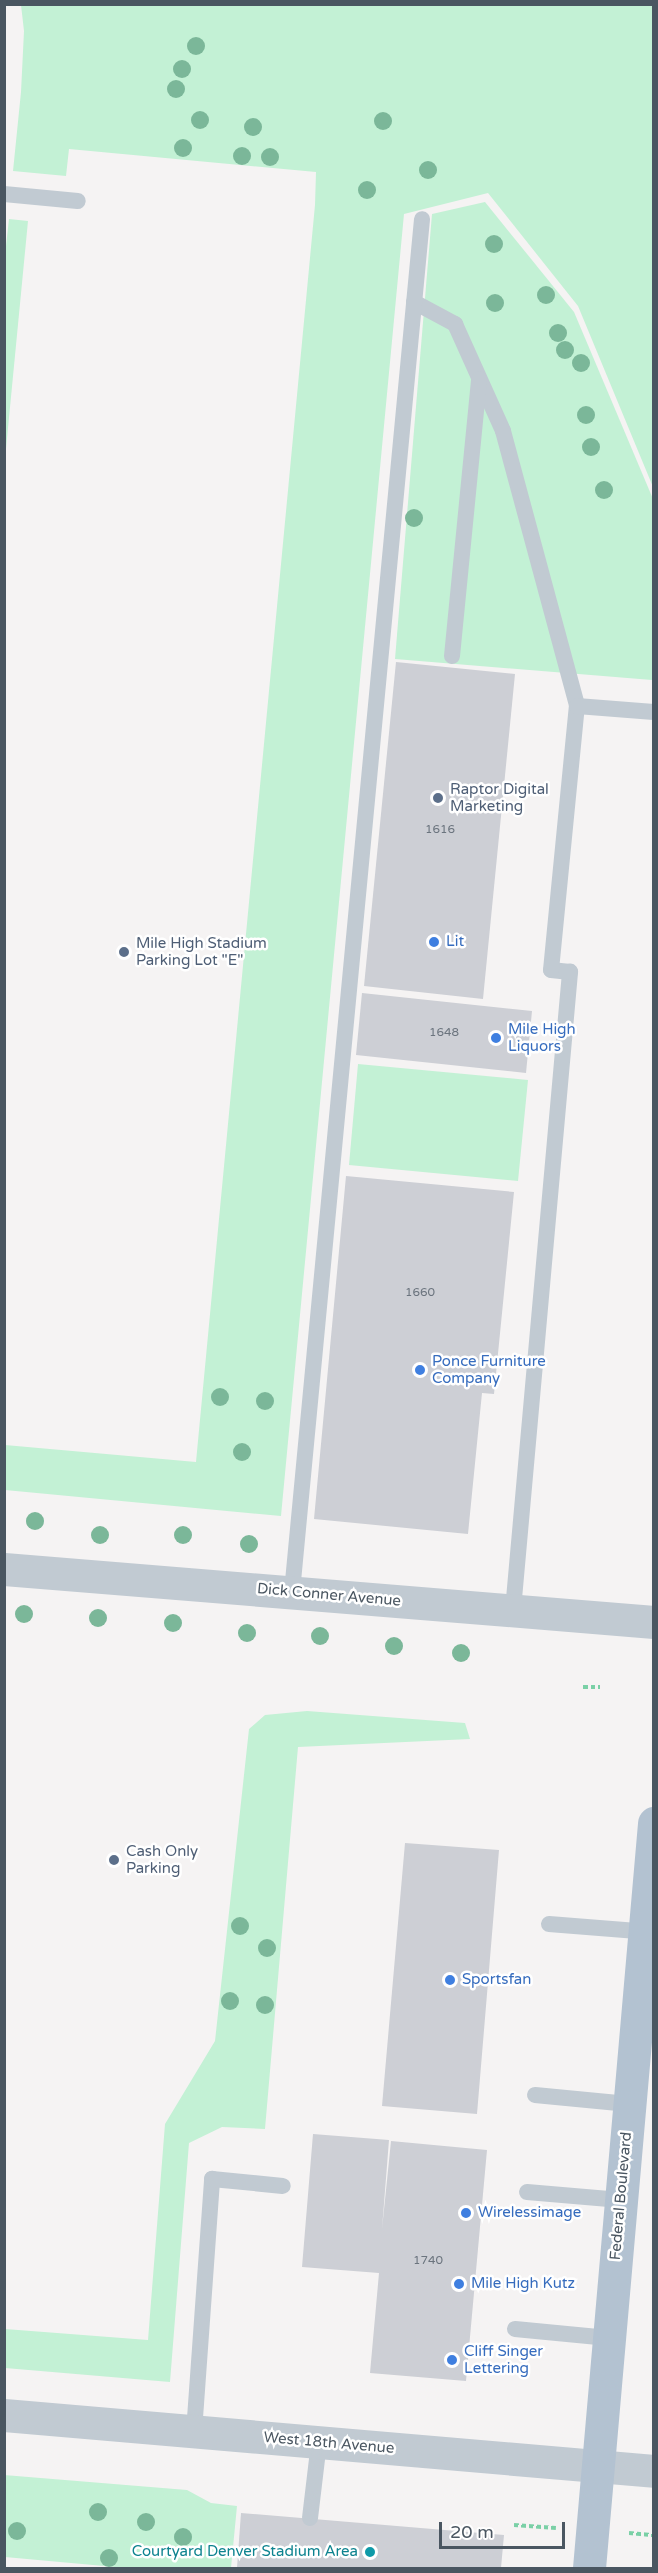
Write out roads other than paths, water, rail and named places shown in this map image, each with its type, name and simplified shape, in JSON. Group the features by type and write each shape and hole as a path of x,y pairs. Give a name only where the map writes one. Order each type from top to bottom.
{"main road":[{"name":"Federal Boulevard","path":"589,2568 629,2104 649,1932 654,1823"}],"street":[{"name":"Dick Conner Avenue","path":"4,1569 654,1622"},
{"name":"West 18th Avenue","path":"4,2415 654,2471"}],"lane":[{"path":"4,194 78,201"},
{"path":"292,1592 422,219"},
{"path":"414,302 455,324 503,431 577,706 551,970 570,972 513,1610"},
{"path":"452,656 479,378"},
{"path":"577,706 654,711"},
{"path":"549,1924 649,1932"},
{"path":"535,2095 629,2104"},
{"path":"194,2432 212,2179 283,2186"},
{"path":"527,2192 621,2200"},
{"path":"515,2329 609,2338"},
{"path":"310,2518 319,2442"}],"place":[{"name":"Raptor Digital Marketing","path":"438,798"},
{"name":"Lit","path":"434,942"},
{"name":"Mile High Stadium Parking Lot \"E\"","path":"124,952"},
{"name":"Mile High Liquors","path":"496,1038"},
{"name":"Ponce Furniture Company","path":"420,1370"},
{"name":"Cash Only Parking","path":"114,1860"},
{"name":"Sportsfan","path":"450,1980"},
{"name":"Wirelessimage","path":"466,2213"},
{"name":"Mile High Kutz","path":"459,2284"},
{"name":"Cliff Singer Lettering","path":"452,2360"},
{"name":"Courtyard Denver Stadium Area","path":"370,2552"}]}
